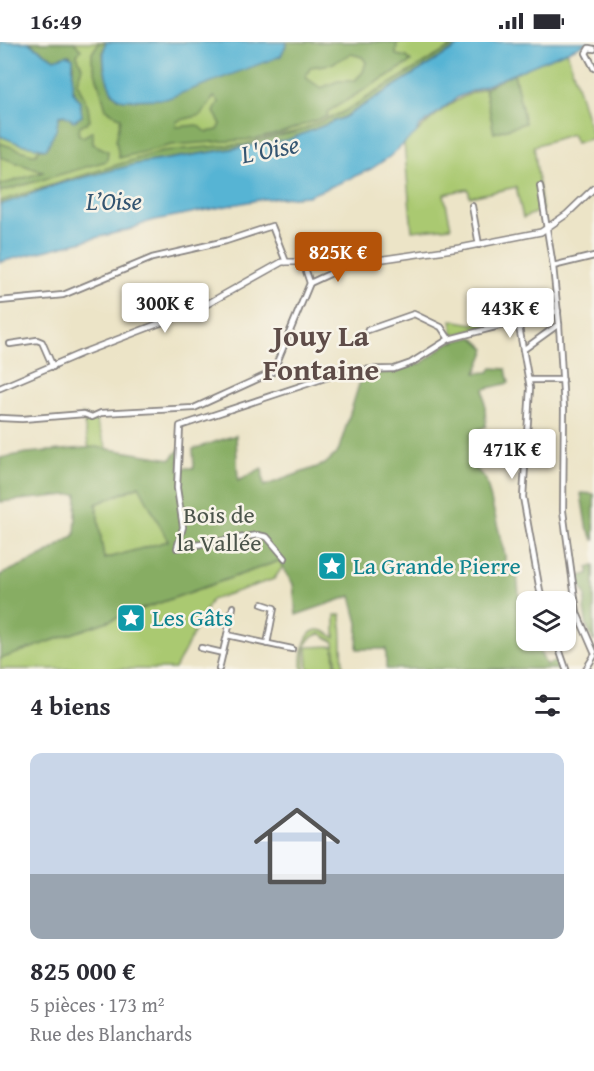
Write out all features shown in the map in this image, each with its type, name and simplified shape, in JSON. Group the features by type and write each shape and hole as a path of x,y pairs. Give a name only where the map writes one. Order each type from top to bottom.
{"street":[{"path":"594,50 589,48 586,53 594,68"},
{"path":"540,186 553,266 563,380 563,514 577,614 594,654 586,669"},
{"path":"0,388 74,358 84,358 91,351 202,308 286,261 363,262 479,245 547,230 594,188"},
{"path":"472,206 479,245"},
{"path":"0,301 63,295 152,258 226,241 272,226 286,261"},
{"path":"553,266 594,256"},
{"path":"0,418 84,414 92,417 101,413 189,409 216,399 276,370 310,283 303,262"},
{"path":"310,283 338,270 342,262"},
{"path":"285,558 267,537 258,535 177,548 183,527 177,489 180,426 349,370 394,369 411,363 449,339 558,311"},
{"path":"369,330 414,314 441,327 449,339"},
{"path":"518,321 530,380 523,492 540,591"},
{"path":"523,350 559,324"},
{"path":"10,344 37,340 42,342 53,367"},
{"path":"530,380 563,380"},
{"path":"188,422 189,409"},
{"path":"262,604 274,608 267,644"},
{"path":"219,669 233,607"},
{"path":"227,635 292,649"},
{"path":"201,648 223,653"},
{"path":"560,651 566,669"}],"green space":[{"path":"0,42 465,42 345,117 302,135 30,194 0,205"},
{"path":"28,42 74,42 81,50 77,55 82,67 77,82 88,107 90,121 80,126 78,134 83,137 93,131 93,144 108,151 107,161 0,192 0,185 43,172 0,157 0,143 32,154 36,154 39,149 46,149 56,130 58,117 66,115 79,100 72,87 74,64 70,55 54,59"},
{"path":"99,42 106,42 103,52 104,68 112,92 124,100 161,99 285,48 287,42 397,42 396,55 407,57 411,62 327,112 328,116 281,133 256,139 172,145 119,158 116,140 121,118 106,109 92,61 92,53","holes":["351,54 362,57 366,62 363,72 354,81 338,81 321,88 305,77 311,67 331,64","214,97 219,102 214,112 221,124 218,130 207,132 197,125 176,127 177,121 201,115"]},
{"path":"459,42 465,42 345,117 288,140 137,164 0,205 0,201 162,151 245,144 299,131 343,112"},
{"path":"567,51 593,138 576,143 572,134 534,146 542,210 523,218 516,187 470,197 468,189 444,194 451,227 412,231 404,143 450,105 485,88 494,133 525,123 514,73"},
{"path":"514,73 525,123 494,133 485,88"},
{"path":"545,295 553,297 553,309 453,335 451,320 473,324"},
{"name":"Bois de la Vallée","path":"473,337 486,349 476,373 489,372 492,368 506,369 509,383 484,389 486,426 471,434 474,466 486,480 505,555 506,574 517,574 519,591 516,591 516,651 540,651 546,665 557,660 561,669 386,669 386,649 357,649 358,623 351,596 296,615 293,584 279,561 0,659 0,575 44,555 75,535 77,494 0,502 0,458 27,453 96,447 171,459 180,449 179,468 194,468 193,449 236,435 238,481 262,468 264,486 325,464 338,452 361,378 422,363 448,343","holes":["139,486 168,541 104,559 96,504"]},
{"path":"82,414 96,421 108,450 89,448"},
{"path":"140,486 169,541 104,559 96,504"},
{"path":"581,493 594,494 594,541 586,525"},
{"path":"279,561 284,565 274,579 211,600 175,669 0,669 0,659"},
{"path":"594,566 594,642 587,627 584,609 586,597 577,577 588,574 588,567"},
{"path":"335,615 341,615 343,669 337,669 334,642 321,634 307,642 305,669 302,669 305,643 312,632 318,630 326,632 335,638"},
{"path":"334,646 335,669 308,669 307,647"}],"water":[{"path":"0,42 28,42 54,59 67,55 73,58 72,90 80,102 82,116 74,121 64,115 59,116 56,130 46,149 20,144 0,136"},
{"path":"106,42 287,42 281,56 166,99 124,100 113,92 106,76 104,49"},
{"name":"L’Oise","path":"465,42 589,42 458,97 419,127 416,133 389,157 371,169 308,196 263,199 150,221 131,229 0,262 0,205 59,184 137,164 288,140 345,117"}],"place":[{"name":"La Grande Pierre","path":"332,566"},
{"name":"Les Gâts","path":"131,618"}],"district":[{"name":"Jouy La Fontaine","path":"321,353"}],"water label":[{"name":"L'Oise","path":"270,149"}]}
